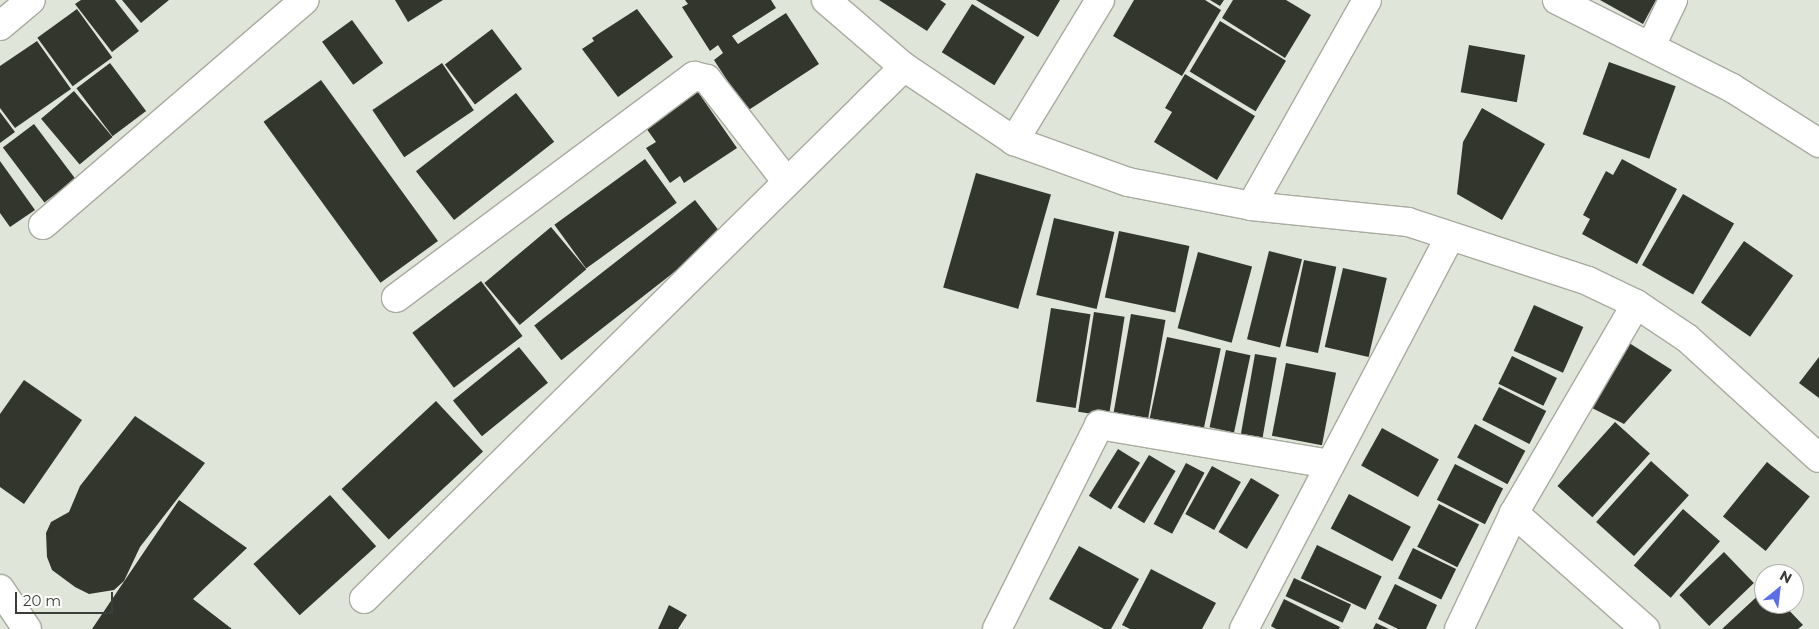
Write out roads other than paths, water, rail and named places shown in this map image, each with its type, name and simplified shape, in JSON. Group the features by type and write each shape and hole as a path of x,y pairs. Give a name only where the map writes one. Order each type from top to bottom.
{"street":[{"path":"0,26 31,0"},
{"path":"43,225 305,0"},
{"path":"1014,141 1100,0"},
{"path":"1557,0 1732,88 1819,144"},
{"path":"1651,46 1673,0"},
{"path":"833,2 904,67 1014,141 1128,182 1251,206 1408,222 1588,281 1636,304 1687,338 1819,458"},
{"path":"1251,206 1358,4"},
{"path":"364,599 714,256 786,181 904,67"},
{"path":"396,298 694,76 708,79 786,181"},
{"path":"1244,629 1450,237"},
{"path":"1459,629 1514,513 1636,304"},
{"path":"997,629 1099,425 1330,464"},
{"path":"1514,513 1645,629"},
{"path":"0,589 27,629"}]}
